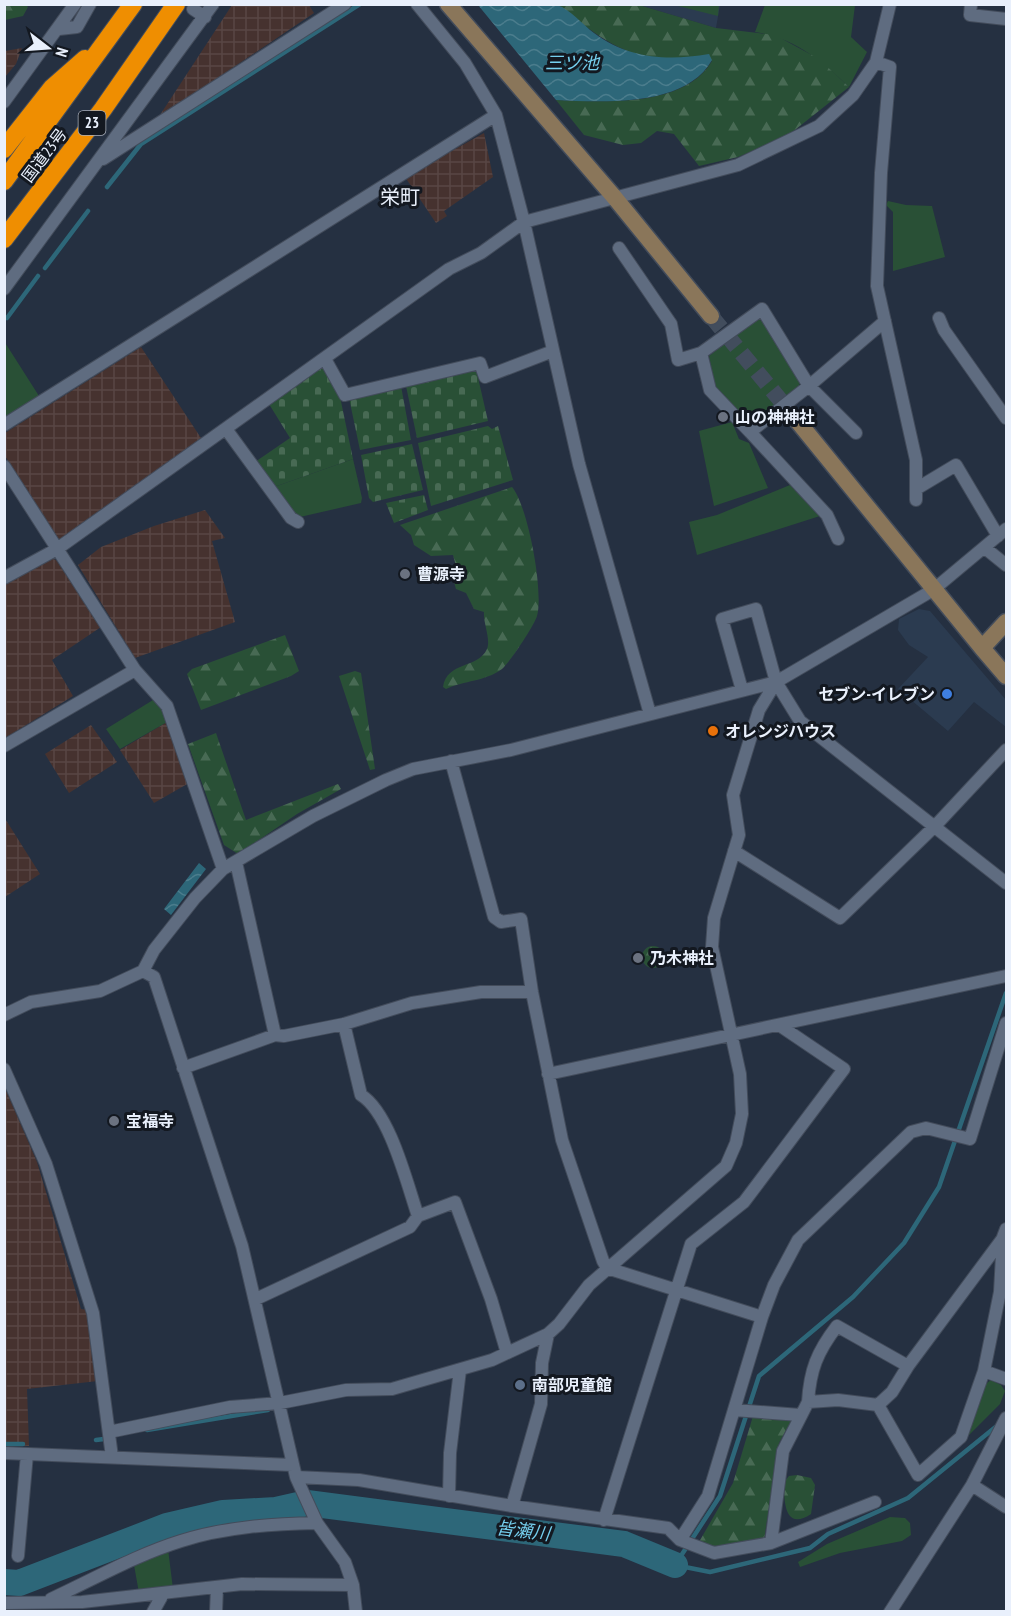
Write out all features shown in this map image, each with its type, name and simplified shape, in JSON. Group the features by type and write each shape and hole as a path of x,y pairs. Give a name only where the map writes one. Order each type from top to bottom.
{"highway":[{"name":"国道23号","path":"4,175 127,4"},
{"path":"4,181 133,4"},
{"path":"4,229 91,114 169,4"},
{"name":"国道23号","path":"4,239 184,7"},
{"name":"23","path":"4,149 52,88 99,46"}],"street":[{"path":"4,102 75,4"},
{"path":"59,29 77,27 90,4"},
{"path":"4,289 213,4"},
{"path":"98,162 345,4"},
{"path":"417,4 465,63 496,115 524,222 579,464 650,714"},
{"path":"448,4 615,198 711,316"},
{"path":"4,578 57,549 449,269 481,253 524,222 738,165 819,126 853,95 876,62 890,4"},
{"path":"971,4 970,15 1006,19"},
{"path":"184,7 205,17"},
{"path":"4,1015 31,1002 100,991 143,970 154,950 195,898 224,869 313,816 386,780 413,769 511,750 776,682 933,590 1002,533 956,465 916,494 915,460 877,286 877,245 890,67 876,62"},
{"path":"4,425 496,115"},
{"path":"619,248 671,324 678,360 701,353 762,309 809,386 856,433"},
{"path":"939,318 944,330 1006,418"},
{"path":"750,432 809,386 885,321"},
{"path":"325,359 345,395 480,363 485,377 553,351"},
{"path":"701,353 710,390 827,515 838,539"},
{"path":"795,418 933,590 1006,676"},
{"path":"226,429 291,518 298,522"},
{"path":"4,466 135,670 167,706 224,869"},
{"path":"985,548 1006,565"},
{"path":"742,690 722,619 756,609 776,682 800,721 936,825 1006,883"},
{"path":"982,648 1006,622"},
{"path":"4,746 135,670"},
{"path":"109,1432 230,1407 280,1403 345,1390 392,1389 460,1370 507,1353 548,1334 559,1324 589,1285 607,1268 726,1166 736,1143 742,1114 740,1074 712,947 714,918 739,836 733,795 759,710 776,682"},
{"path":"734,850 840,918 936,825 1006,750"},
{"path":"451,761 494,917 501,922 521,919 532,992 562,1140 607,1268"},
{"path":"236,862 275,1035"},
{"path":"143,970 154,977 230,1204 256,1299 294,1471 317,1523 345,1562 353,1585 356,1611"},
{"path":"548,1074 1006,976"},
{"path":"183,1068 275,1035 284,1036 344,1024 412,1003 481,992 532,992"},
{"path":"680,1540 708,1496 737,1410 762,1317 774,1285 798,1240 911,1132 926,1128 970,1139 1006,1023"},
{"path":"344,1024 361,1095 370,1101 388,1134 418,1216"},
{"path":"604,1520 692,1244 744,1202 844,1069 779,1025"},
{"path":"4,1069 46,1164 93,1313 112,1457"},
{"path":"256,1299 410,1227 418,1216 455,1202 491,1299 507,1353"},
{"path":"878,1405 892,1392 908,1366 1005,1233"},
{"path":"878,1405 918,1475 961,1437 984,1371 1000,1292 1005,1233"},
{"path":"607,1268 762,1317"},
{"path":"771,1543 783,1451 808,1402 810,1371 826,1340 837,1326 908,1366"},
{"path":"512,1506 541,1404 542,1363 548,1334"},
{"path":"449,1496 450,1453 460,1370"},
{"path":"984,1371 1006,1378"},
{"path":"808,1402 838,1400 878,1405"},
{"path":"737,1410 800,1415"},
{"path":"890,1611 972,1485 1000,1436 1006,1418"},
{"path":"4,1453 112,1457 294,1471 359,1480 512,1506 668,1528 680,1540 714,1553 771,1543 875,1502"},
{"path":"18,1556 27,1454"},
{"path":"972,1485 1006,1507"},
{"path":"48,1600 182,1540 218,1531 317,1523"},
{"path":"4,1603 48,1600 82,1602 242,1584 353,1585"},
{"path":"216,1611 217,1587"},
{"path":"153,1611 163,1594"}],"shaded area":[{"path":"232,5 309,5 314,13 158,118"},
{"path":"639,5 720,5 716,28"},
{"path":"22,48 16,64 5,77 5,51"},
{"path":"484,133 493,177 444,211 447,216 436,223 405,177"},
{"path":"141,347 201,438 113,504 107,505 59,540 5,456 5,433"},
{"path":"205,510 225,538 212,541 235,622 135,658 78,565 101,547 154,526"},
{"path":"50,558 56,560 101,627 52,660 73,696 5,738 5,583"},
{"path":"919,609 930,611 1006,700 1006,727 974,702 948,731 898,689 928,657 909,645 898,630 899,619"},
{"path":"167,722 189,783 154,803 120,750"},
{"path":"91,725 117,762 69,793 45,754"},
{"path":"4,817 40,874 5,897 4,897"},
{"path":"4,1086 37,1162 81,1309 88,1310 98,1381 27,1389 29,1446 5,1445"}],"green space":[{"path":"557,4 639,5 716,28 775,35 819,59 849,87 786,137 738,157 699,166 674,134 657,131 641,143 623,145 584,135 556,100 618,101 663,95 683,87 699,76 712,61 659,59 638,55 601,37"},
{"path":"719,4 718,16 674,5"},
{"path":"4,5 26,5 28,7 23,16 5,20"},
{"path":"765,5 855,5 851,37 867,52 849,87 806,52 782,39 755,32"},
{"path":"888,201 906,205 932,206 945,257 893,271 893,212 886,205"},
{"path":"756,319 763,321 800,381 799,387 754,422 746,421 715,387 709,356"},
{"path":"4,341 39,396 4,418"},
{"path":"319,367 323,368 339,392 353,459 274,487 255,462 290,438 269,404"},
{"path":"476,369 488,421 417,438 406,386"},
{"path":"401,386 411,440 360,450 349,398"},
{"path":"732,422 739,439 749,443 768,488 714,506 699,431"},
{"path":"488,426 492,429 498,426 513,480 431,506 418,443"},
{"path":"412,444 423,490 373,502 369,498 361,455"},
{"path":"353,459 362,498 361,503 300,517 294,515 274,487"},
{"path":"790,485 820,516 697,555 689,522 717,515"},
{"path":"512,487 524,512 533,550 539,604 537,616 521,644 502,669 488,676 446,689 443,687 450,673 477,660 487,649 484,612 474,609 466,593 456,589 454,582 458,573 453,555 431,556 414,545 411,535 400,525"},
{"path":"424,495 428,510 394,523 386,503"},
{"path":"285,635 299,671 201,710 187,674 192,669"},
{"path":"355,671 361,673 375,769 370,770 339,676"},
{"path":"153,700 163,711 167,722 120,749 106,729"},
{"path":"216,733 246,820 338,784 341,789 297,814 238,854 224,845 188,744"},
{"path":"653,946 661,949 664,957 661,965 653,968 645,965 642,957 645,949"},
{"path":"991,1380 1001,1385 1005,1391 1000,1404 964,1440 983,1386"},
{"path":"753,1416 790,1418 791,1421 779,1443 764,1540 719,1548 699,1542 733,1483"},
{"path":"789,1476 811,1478 815,1485 811,1514 802,1519 791,1517 787,1512 784,1497 784,1482"},
{"path":"890,1517 905,1518 910,1523 911,1535 902,1541 840,1553 800,1567 798,1562 827,1544"},
{"path":"168,1549 173,1589 139,1593 134,1565"}],"water":[{"name":"三ツ池","path":"532,3 557,5 607,42 635,53 664,57 709,54 712,60 699,76 683,87 663,94 618,101 556,100 478,5"},
{"path":"199,863 206,869 171,915 164,909"}],"waterway":[{"path":"107,187 141,144 360,4"},
{"path":"45,268 88,211"},
{"path":"7,318 38,276"},
{"path":"998,1425 908,1498 828,1534 810,1548 710,1572 675,1565 720,1496 759,1376 853,1297 904,1243 939,1187 1006,993"},
{"path":"147,1430 268,1410"},
{"path":"96,1440 104,1439"},
{"path":"4,1444 23,1444"},
{"name":"皆瀬川","path":"4,1582 19,1583 167,1526 223,1513 276,1510 307,1503 624,1544 675,1565"}],"tunnel":[{"path":"711,316 795,418"}],"place":[{"name":"山の神神社","path":"723,417"},
{"name":"曹源寺","path":"405,574"},
{"name":"セブン-イレブン","path":"947,694"},
{"name":"オレンジハウス","path":"713,731"},
{"name":"乃木神社","path":"638,958"},
{"name":"宝福寺","path":"114,1121"},
{"name":"南部児童館","path":"520,1385"}],"district":[{"name":"栄町","path":"400,197"}]}
